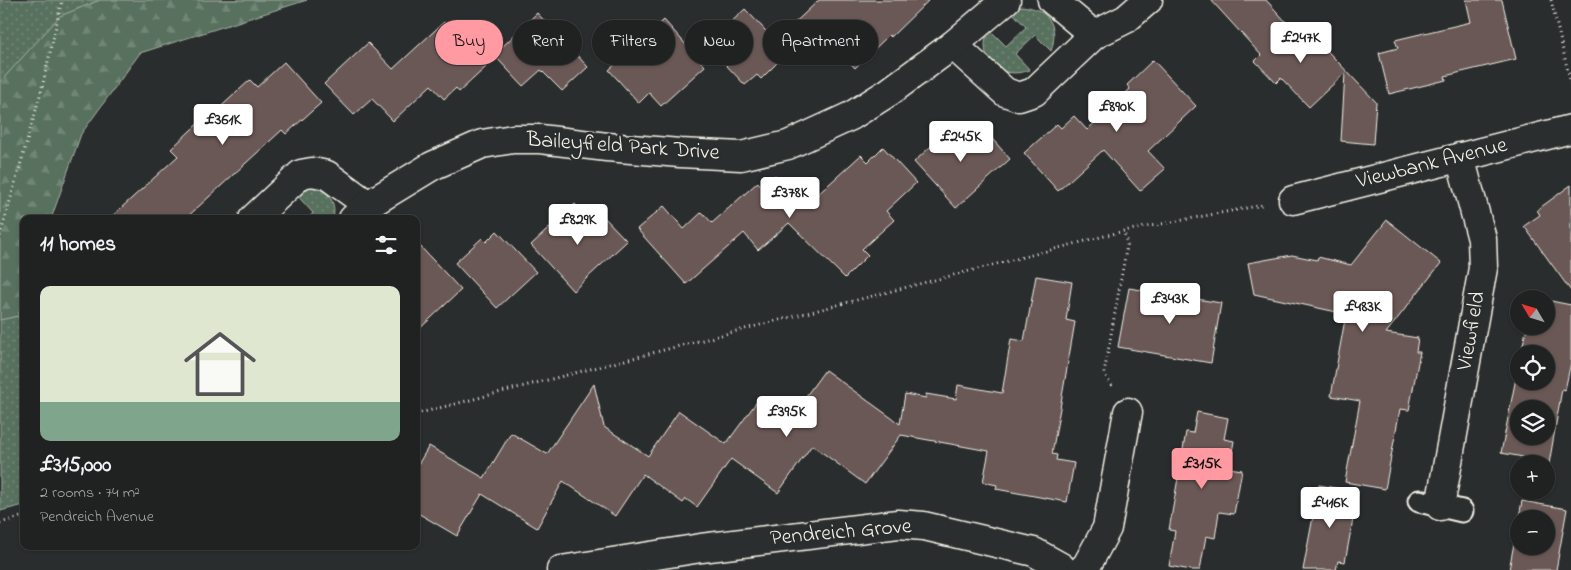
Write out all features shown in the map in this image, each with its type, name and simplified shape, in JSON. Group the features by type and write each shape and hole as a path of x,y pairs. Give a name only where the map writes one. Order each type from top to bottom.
{"street":[{"name":"Baileyfield Park Drive","path":"257,215 301,174 312,172 327,175 361,212 432,166 482,144 513,139 540,138 653,151 741,156 788,145 851,116 890,92 953,45 1006,0"},
{"path":"1052,0 1094,35"},
{"path":"953,45 1005,92 1019,97 1034,92 1094,35 1126,19 1148,0"},
{"name":"Viewbank Avenue","path":"1292,200 1571,129"},
{"name":"Viewfield","path":"1440,506 1483,268 1482,239 1460,157"},
{"path":"1082,570 1087,565 1107,528 1128,412"},
{"name":"Pendreich Grove","path":"562,570 701,559 898,524 924,526 1034,552 1063,570"}],"path":[{"path":"0,236 41,92 62,0"},
{"path":"1551,0 1571,84"},
{"path":"420,413 1124,231 1292,200"},
{"path":"1124,231 1127,245 1104,374 1128,412"},
{"path":"0,523 20,517"}],"green space":[{"path":"0,0 281,0 99,19 26,215 20,215 20,506 0,511"},
{"path":"100,0 307,0 140,53 81,134 52,215 20,215 20,310 18,316 0,320 0,82 60,16"},
{"path":"1019,6 1029,7 1044,14 1049,19 1054,33 1051,51 1035,35 1015,54 1030,70 1019,73 1000,70 993,65 985,50 989,29 1006,46 1026,27 1009,9"},
{"path":"311,186 326,193 334,207 334,215 311,215 313,213 294,192 302,187"}],"building":[{"path":"819,0 929,0 891,37 889,35 878,46 878,20 798,20"},
{"path":"1211,0 1266,0 1309,47 1317,40 1376,102 1373,144 1341,141 1345,73 1309,107 1281,78 1276,83 1255,61 1261,55"},
{"path":"1466,0 1502,0 1516,59 1445,76 1446,80 1389,94 1379,53 1398,48 1395,40 1471,22"},
{"path":"745,9 763,28 763,65 775,65 761,79 757,75 745,85 726,65 753,65 753,20 733,20"},
{"path":"537,13 544,20 530,20"},
{"path":"435,30 435,65 484,65 486,67 459,92 456,88 444,99 431,85 393,121 372,99 354,115 324,84 368,43 393,69"},
{"path":"675,32 685,44 685,65 705,66 661,106 649,93 639,103 609,70 614,65 675,65"},
{"path":"513,36 513,65 582,65 582,61 588,67 562,91 541,70 523,86 503,65 503,46"},
{"path":"1153,60 1196,106 1148,151 1165,169 1140,191 1103,150 1058,191 1024,153 1057,124 1061,128 1074,116 1087,130 1130,89 1127,85"},
{"path":"284,62 321,103 286,134 282,130 189,215 113,215 178,156 171,149 209,113 212,115 250,80 257,87"},
{"path":"958,121 977,142 987,133 1010,159 956,208 914,162"},
{"path":"883,147 916,183 886,211 894,220 862,249 868,255 845,278 789,223 758,250 744,233 686,284 637,229 664,206 684,229 702,212 712,223 758,182 762,187 775,175 804,207 861,155 868,162"},
{"path":"1571,185 1571,291 1524,226 1540,215 1537,210"},
{"path":"575,204 594,224 603,216 627,241 573,291 531,245"},
{"path":"1387,220 1441,263 1386,333 1418,338 1416,352 1420,352 1409,410 1400,409 1385,489 1345,482 1360,401 1331,396 1346,314 1254,294 1248,263 1292,255 1317,260 1318,257 1351,265"},
{"path":"497,231 536,272 497,308 455,263 482,238 486,242"},
{"path":"420,246 461,290 420,328"},
{"path":"1036,276 1072,282 1066,320 1075,322 1052,454 1057,455 1056,460 1074,463 1067,502 996,489 997,485 983,482 989,451 901,435 865,484 812,445 778,493 731,459 697,507 686,499 683,503 643,474 615,516 563,481 537,528 482,494 457,536 420,514 420,461 429,446 484,478 511,433 547,454 594,384 604,427 648,456 679,411 726,444 761,396 790,418 825,370 900,424 905,394 926,398 926,394 956,399 958,385 1002,393 1011,339 1024,341"},
{"path":"1129,288 1221,303 1211,363 1118,347"},
{"path":"1555,302 1571,305 1571,362 1565,390 1562,389 1555,429 1555,400 1512,400 1514,390 1555,390 1555,345 1523,345 1525,335 1555,335"},
{"path":"1510,408 1510,445 1552,445 1551,455 1512,455 1501,453"},
{"path":"1197,412 1228,418 1224,439 1234,441 1229,468 1242,470 1234,514 1219,512 1215,538 1206,536 1200,570 1191,570 1169,566 1175,531 1169,530 1186,432 1193,433"},
{"path":"1319,485 1358,492 1345,562 1338,561 1336,570 1303,570"},
{"path":"1522,501 1567,509 1556,570 1509,570 1512,555 1555,555 1555,510 1520,510"}]}
